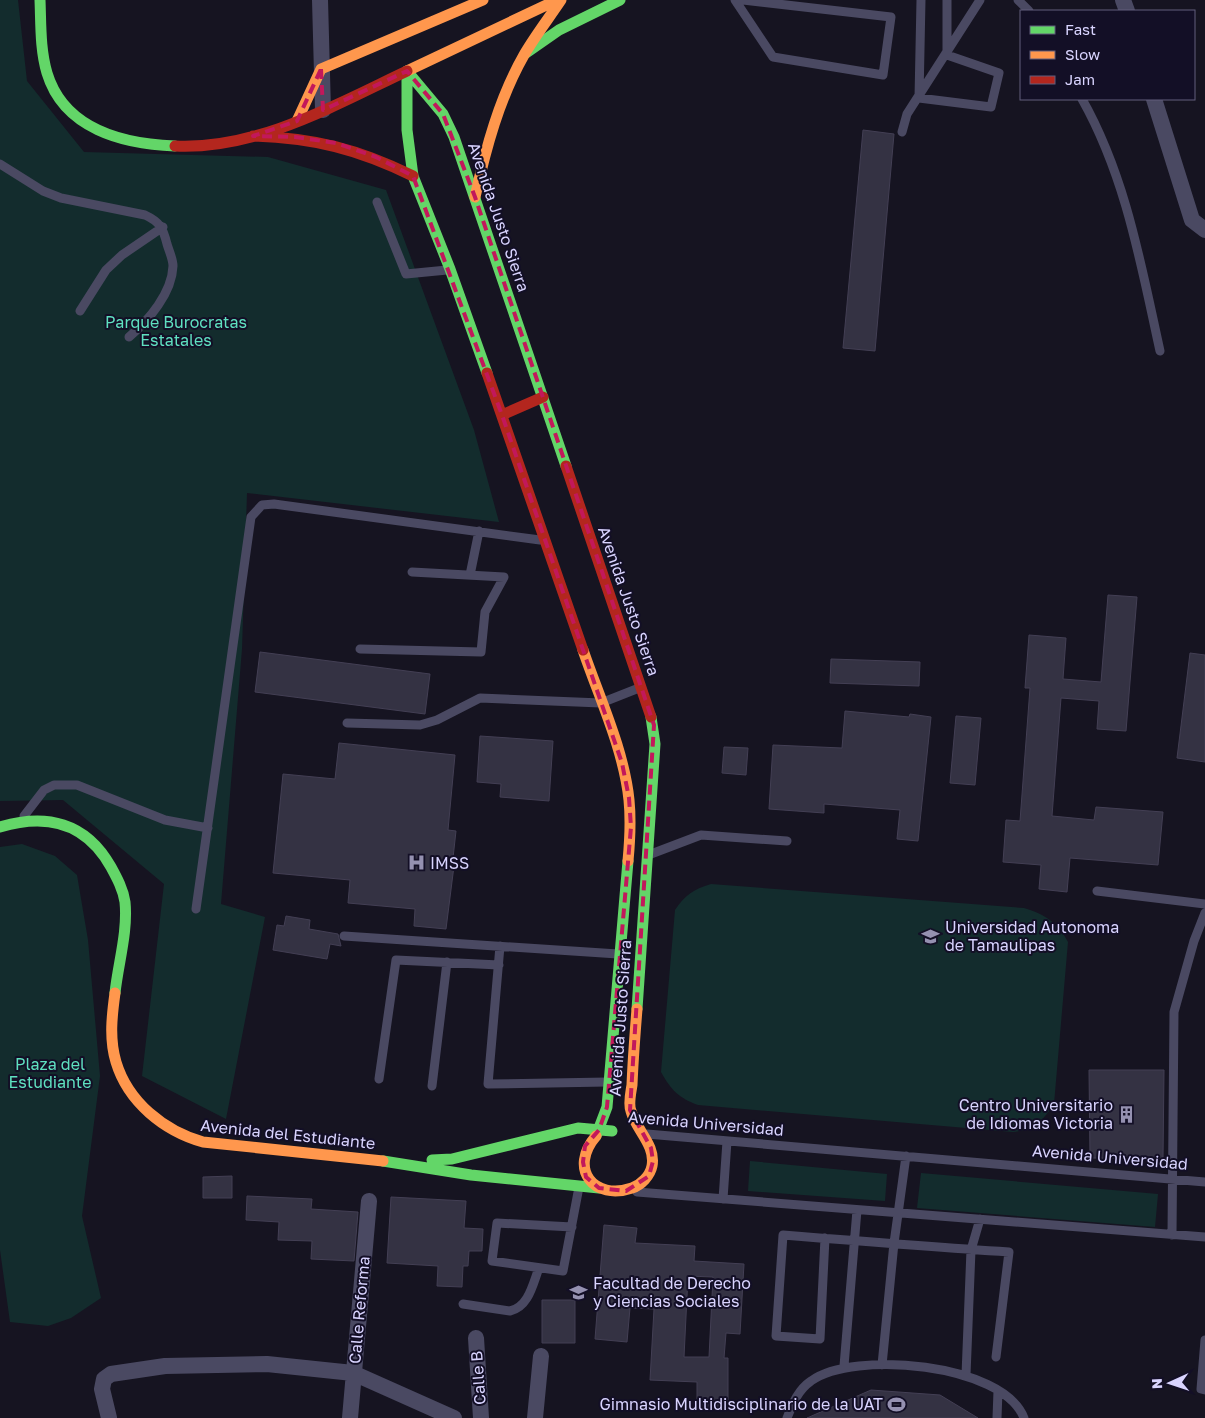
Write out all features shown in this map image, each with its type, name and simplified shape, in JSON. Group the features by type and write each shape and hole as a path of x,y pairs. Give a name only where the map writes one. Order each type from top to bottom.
{"main road":[{"path":"40,0 41,54 51,85 67,110 96,132 125,141 176,148 218,146 297,122 557,0"},
{"path":"297,122 322,69 483,0"},
{"path":"475,197 486,147 503,99 525,54 561,0"},
{"path":"525,54 559,30 620,0"},
{"name":"Avenida Justo Sierra","path":"407,71 407,130 413,176 450,269 546,540 622,763 630,798 631,827 607,1107 599,1130 585,1146 583,1162 586,1177 599,1188"},
{"name":"Avenida Justo Sierra","path":"407,71 443,114 475,197 654,725 656,744 630,1110 651,1148 653,1161 650,1176 641,1184 626,1192"},
{"path":"253,136 295,136 336,143 376,157 413,176"},
{"path":"502,415 543,397"},
{"name":"Avenida del Estudiante","path":"0,827 20,821 41,819 63,823 82,832 97,846 110,863 119,883 125,905 125,924 112,1006 112,1044 118,1072 132,1096 148,1112 166,1126 187,1138 203,1142 404,1163"},
{"name":"Avenida Universidad","path":"404,1163 452,1159 578,1128 641,1133"},
{"path":"404,1163 471,1175 626,1192"}],"street":[{"path":"320,0 323,110"},
{"path":"1154,100 1192,220 1205,230"},
{"name":"Calle Reforma","path":"350,1418 370,1201"},
{"name":"Calle B","path":"476,1338 481,1418"},
{"path":"535,1418 541,1356"},
{"path":"109,1418 102,1388 104,1378 111,1374 165,1366 268,1364 353,1373 454,1418"}],"lane":[{"path":"735,0 773,57 883,75 891,17 743,0"},
{"path":"919,98 921,0"},
{"path":"947,0 947,55"},
{"path":"902,132 907,114 947,55 972,10 980,0"},
{"path":"1018,0 1028,10"},
{"path":"919,98 991,107 999,73 947,55"},
{"path":"1083,100 1095,121 1129,212 1160,352"},
{"path":"0,164 43,191 61,198 145,215 156,220 163,228 173,264 171,282 167,291 140,328 129,337"},
{"path":"377,202 406,274 450,269"},
{"path":"80,311 106,270 122,254 163,228"},
{"path":"196,909 251,516 262,506 274,504 546,540"},
{"path":"470,574 479,531"},
{"path":"360,649 481,652 485,612 504,577 412,572"},
{"path":"348,723 420,725 436,720 480,698 601,703 641,687"},
{"path":"20,821 44,790 54,785 77,785 164,820 208,828"},
{"path":"648,855 701,835 787,841"},
{"path":"1097,891 1205,904"},
{"path":"1172,1235 1171,1179 1174,1012 1194,941 1205,913"},
{"path":"344,936 620,954"},
{"path":"500,946 488,1084 609,1082"},
{"path":"379,1079 396,960 499,965"},
{"path":"432,1086 447,962"},
{"name":"Avenida Universidad","path":"641,1133 1205,1182"},
{"path":"723,1199 727,1141"},
{"path":"882,1365 894,1243 900,1213 906,1156"},
{"path":"572,1227 497,1223 492,1261 563,1271 572,1227 580,1186"},
{"path":"626,1192 1205,1237"},
{"path":"844,1366 857,1210"},
{"path":"966,1375 971,1250 980,1220"},
{"path":"825,1238 820,1339 776,1336 783,1235 854,1240 894,1243 971,1250 1009,1252 996,1357"},
{"path":"463,1304 510,1311 518,1309 524,1305 539,1268"},
{"path":"1205,1340 1201,1389 1205,1390"},
{"path":"786,1418 798,1393 812,1380 844,1366 882,1365 926,1366 966,1375 998,1391 1012,1401 1024,1418"},
{"path":"996,1418 998,1391"}],"highlighted area":[{"path":"321,69 323,110 407,71 443,114 475,197 654,725 630,1110 651,1148 653,1161 649,1176 626,1191 599,1188 586,1177 583,1162 585,1146 599,1130 607,1107 631,827 629,798 622,763 502,415 413,176 376,157 336,143 295,137 253,136 297,121"}],"green space":[{"name":"Parque Burocratas Estatales","path":"0,0 18,0 27,81 84,152 268,157 386,190 474,430 499,522 247,493 242,649 221,904 265,917 226,1119 142,1076 164,884 63,800 0,801"},
{"name":"Plaza del Estudiante","path":"22,844 55,856 77,875 88,940 100,1076 82,1216 101,1298 71,1318 48,1326 10,1322 0,1250 0,847"},
{"path":"711,884 1024,908 1045,916 1055,924 1068,942 1054,1104 1037,1124 1013,1132 698,1105 681,1096 672,1089 661,1072 675,910 690,893"},
{"path":"750,1161 887,1174 885,1201 748,1191"},
{"path":"921,1173 1158,1194 1155,1227 917,1208"}],"building":[{"path":"863,130 894,134 875,351 843,348"},
{"path":"1108,595 1137,597 1126,731 1097,729 1099,701 1061,698 1052,816 1094,820 1096,807 1163,812 1158,865 1070,858 1067,892 1039,889 1041,865 1003,862 1006,820 1020,821 1030,688 1025,688 1029,635 1066,638 1063,679 1101,682"},
{"path":"260,652 430,674 425,714 255,692"},
{"path":"1190,653 1205,655 1205,762 1177,758"},
{"path":"831,659 920,662 919,686 830,683"},
{"path":"845,711 909,717 910,714 931,717 918,841 897,839 900,810 824,804 824,813 769,809 773,745 842,748"},
{"path":"956,716 981,718 975,785 950,783"},
{"path":"480,736 553,741 549,801 500,797 501,784 477,782"},
{"path":"339,743 455,755 448,830 456,831 453,858 455,858 446,929 414,926 415,909 348,903 350,880 273,873 283,774 335,779"},
{"path":"724,747 748,748 746,775 722,773"},
{"path":"286,916 310,920 309,929 338,934 341,946 330,944 327,959 273,950 277,925 284,926"},
{"name":"Centro Universitario de Idiomas Victoria","path":"1089,1070 1164,1070 1163,1159 1090,1158"},
{"path":"232,1176 232,1198 203,1198 203,1177"},
{"path":"247,1196 312,1199 311,1209 358,1212 354,1261 311,1259 312,1241 278,1240 279,1222 246,1220"},
{"path":"391,1197 466,1201 464,1228 483,1229 482,1251 469,1251 468,1266 463,1266 462,1287 437,1286 438,1266 387,1263"},
{"path":"604,1225 637,1228 635,1243 695,1246 694,1261 744,1264 740,1334 726,1333 724,1358 728,1358 728,1408 697,1407 697,1382 650,1380 654,1309 630,1308 627,1342 595,1339","holes":["688,1276 713,1277 709,1357 684,1357"]},
{"path":"542,1300 575,1300 575,1343 542,1343"},
{"name":"Gimnasio Multidisciplinario de la UAT","path":"871,1390 940,1395 978,1418 807,1418"}],"traffic: fast":[{"path":"40,0 41,36 47,73 55,92 67,108 81,120 98,130 116,137 135,142 175,146"},
{"path":"526,53 559,30 620,0"},
{"path":"407,71 443,114 454,137 566,466"},
{"path":"407,71 407,130 413,176 450,269 487,373"},
{"path":"637,1009 655,744 651,717"},
{"path":"0,827 33,821 63,825 77,831 90,840 101,852 118,879 125,902 124,936 115,993"},
{"path":"596,1136 607,1107 628,861"},
{"path":"432,1160 452,1159 578,1128 612,1131"},
{"path":"383,1161 471,1175 599,1188"}],"traffic: slow":[{"path":"297,121 321,69 483,0"},
{"path":"407,71 557,0"},
{"path":"475,197 489,142 507,89 528,48 561,0"},
{"path":"583,650 622,762 630,815 628,861"},
{"path":"115,993 112,1036 116,1062 129,1090 149,1113 161,1122 189,1137 203,1142 383,1161"},
{"path":"596,1136 588,1148 584,1160 585,1170 589,1179 597,1186 606,1190 618,1191 635,1187 645,1180 652,1166 651,1151 630,1108 637,1009"}],"traffic: jam":[{"path":"175,146 206,145 236,141 265,133 324,111 407,71"},
{"path":"253,136 316,142 354,152 413,176"},
{"path":"487,373 583,650"},
{"path":"502,415 543,397"},
{"path":"566,466 651,717"}],"place":[{"name":"IMSS","path":"416,863"},
{"name":"Universidad Autonoma de Tamaulipas","path":"931,936"},
{"name":"Centro Universitario de Idiomas Victoria","path":"1127,1114"},
{"name":"Facultad de Derecho y Ciencias Sociales","path":"579,1292"},
{"name":"Gimnasio Multidisciplinario de la UAT","path":"897,1404"}]}
